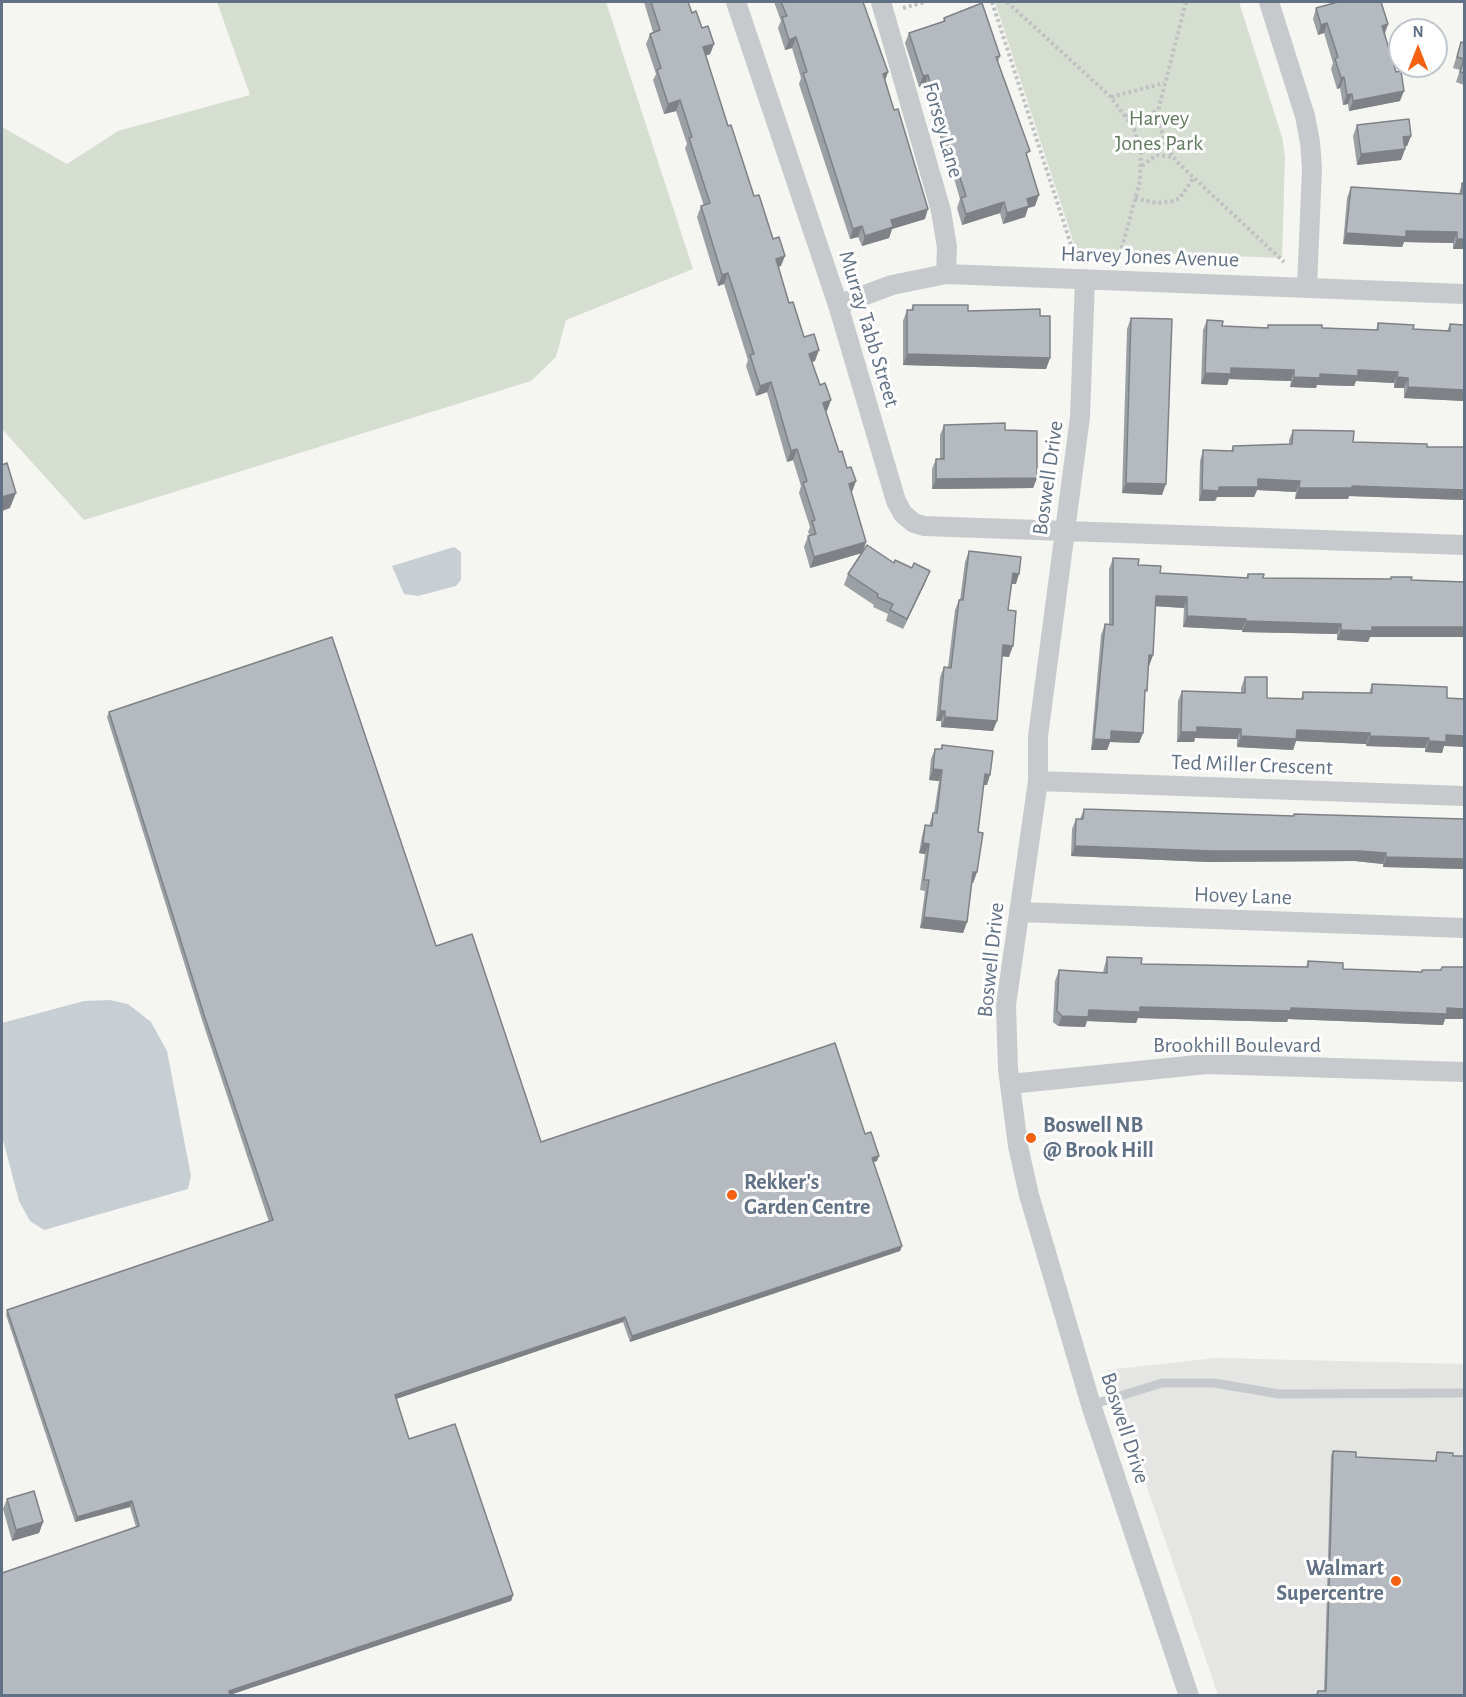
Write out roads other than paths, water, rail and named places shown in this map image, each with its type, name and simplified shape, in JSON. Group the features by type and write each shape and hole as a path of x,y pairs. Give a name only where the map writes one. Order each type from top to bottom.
{"street":[{"name":"Murray Tabb Street","path":"736,2 838,305 896,501 903,514 914,523 924,526 1065,532"},
{"name":"Forsey Lane","path":"881,2 941,211 947,247 946,274"},
{"path":"1269,2 1305,116 1310,142 1312,168 1308,287"},
{"name":"Harvey Jones Avenue","path":"838,305 892,285 946,274 1464,294"},
{"name":"Boswell Drive","path":"1085,279 1080,417 1038,736 1038,782 1006,1005 1010,1084 1018,1146 1029,1194 1091,1406 1190,1695"},
{"path":"1065,532 1464,545"},
{"name":"Ted Miller Crescent","path":"1038,782 1464,796"},
{"name":"Hovey Lane","path":"1019,912 1464,928"},
{"name":"Brookhill Boulevard","path":"1010,1084 1207,1064 1464,1072"}],"lane":[{"path":"1091,1406 1162,1383 1214,1383 1279,1394 1464,1393"}],"place":[{"name":"Boswell NB @ Brook Hill","path":"1031,1138"},
{"name":"Rekker's Garden Centre","path":"732,1195"},
{"name":"Walmart Supercentre","path":"1396,1581"}],"park label":[{"name":"Harvey Jones Park","path":"1159,130"}]}
